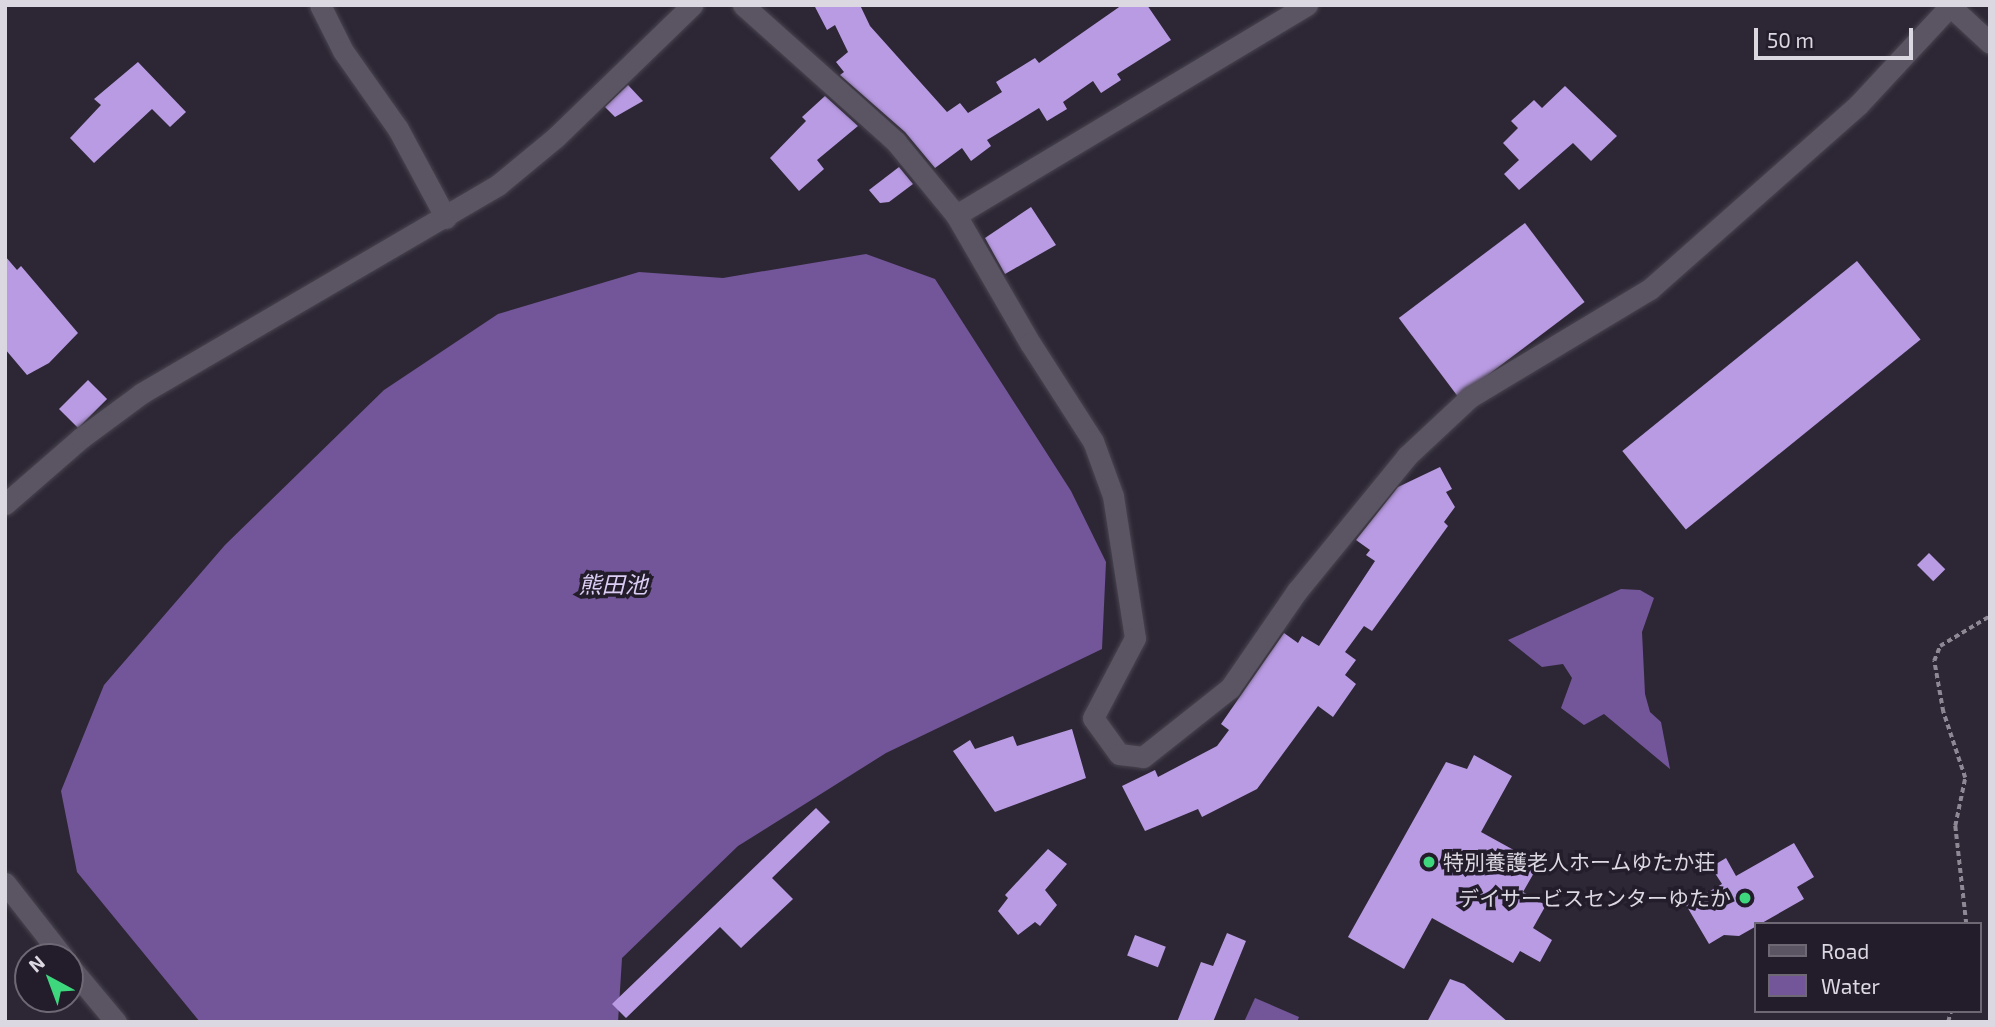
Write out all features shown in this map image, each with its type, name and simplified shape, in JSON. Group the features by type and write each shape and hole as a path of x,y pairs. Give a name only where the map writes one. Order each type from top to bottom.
{"street":[{"path":"320,5 343,51 398,129 446,218"},
{"path":"5,504 81,438 142,393 446,218 498,185 556,137 692,5"},
{"path":"743,5 896,142 956,215 1030,343 1093,441 1113,496 1135,638 1093,718 1119,754 1143,757 1230,688 1297,591 1425,439 1470,397 1650,289 1858,105 1949,5 1990,43"},
{"path":"956,215 1307,5"},
{"path":"5,883 52,943"},
{"path":"84,984 116,1022"}],"path":[{"path":"1966,922 1955,826 1965,778 1943,712 1934,661 1940,646 1990,616"}],"water":[{"name":"熊田池","path":"866,254 935,279 1071,491 1106,562 1102,649 886,753 738,846 622,958 618,1022 200,1022 77,872 61,791 104,685 225,545 384,390 498,314 639,272 723,278"},
{"path":"1621,589 1640,590 1654,598 1642,632 1645,694 1650,712 1661,722 1670,769 1604,714 1584,725 1561,708 1572,678 1563,664 1542,667 1508,640"},
{"path":"1255,998 1299,1017 1297,1022 1244,1022"}],"building":[{"path":"814,5 860,5 870,26 947,112 960,103 968,113 1002,92 996,82 1035,58 1039,63 1122,5 1147,5 1171,40 1117,74 1121,80 1101,93 1093,81 1063,102 1067,109 1047,121 1039,108 987,140 991,146 971,161 962,148 935,168 905,132 840,75 844,72 836,62 848,52 835,25 827,30"},
{"path":"138,62 186,112 170,127 152,109 94,163 70,138 101,105 94,99"},
{"path":"628,85 643,101 615,117 605,107"},
{"path":"1565,86 1617,136 1591,161 1573,143 1519,190 1504,174 1519,160 1503,143 1518,128 1511,121 1534,100 1542,108"},
{"path":"825,96 858,126 817,160 824,169 799,191 770,158 806,121 802,117"},
{"path":"899,167 913,184 889,202 880,203 869,190"},
{"path":"1031,207 1056,245 1005,274 985,238"},
{"path":"1525,223 1585,302 1458,397 1399,318"},
{"path":"5,256 17,270 21,266 78,333 49,363 27,375 5,349"},
{"path":"1857,261 1921,339 1686,530 1622,451"},
{"path":"88,380 107,399 78,428 59,409"},
{"path":"1440,467 1452,489 1446,492 1455,507 1444,522 1448,526 1372,631 1364,626 1345,652 1356,660 1345,675 1356,684 1333,717 1318,706 1257,789 1202,817 1198,809 1145,831 1122,786 1155,770 1158,777 1217,746 1229,730 1221,724 1284,633 1298,643 1302,636 1319,646 1375,561 1366,555 1370,550 1356,540 1398,487"},
{"path":"1929,553 1945,569 1933,581 1917,565"},
{"path":"1072,729 1086,778 995,812 953,751 970,740 975,749 1013,736 1017,746"},
{"name":"特別養護老人ホームゆたか荘","path":"1474,755 1512,776 1481,832 1539,864 1523,892 1546,905 1533,928 1552,940 1540,962 1520,951 1513,963 1432,918 1404,969 1348,937 1446,762 1467,769"},
{"path":"816,808 830,822 772,878 793,899 741,948 720,927 626,1018 612,1004"},
{"name":"デイサービスセンターゆたか","path":"1794,843 1814,877 1797,887 1804,899 1764,922 1754,922 1754,927 1739,936 1724,935 1709,944 1686,905 1722,884 1711,867 1726,858 1736,876"},
{"path":"1048,849 1067,864 1045,890 1057,905 1040,926 1035,922 1018,935 998,911 1008,898 1005,895"},
{"path":"1227,933 1246,941 1213,1022 1177,1022 1201,962 1213,966"},
{"path":"1135,935 1166,947 1158,967 1127,956"},
{"path":"1450,979 1464,984 1508,1022 1427,1022"}],"place":[{"name":"特別養護老人ホームゆたか荘","path":"1429,862"},
{"name":"デイサービスセンターゆたか","path":"1745,898"}]}
